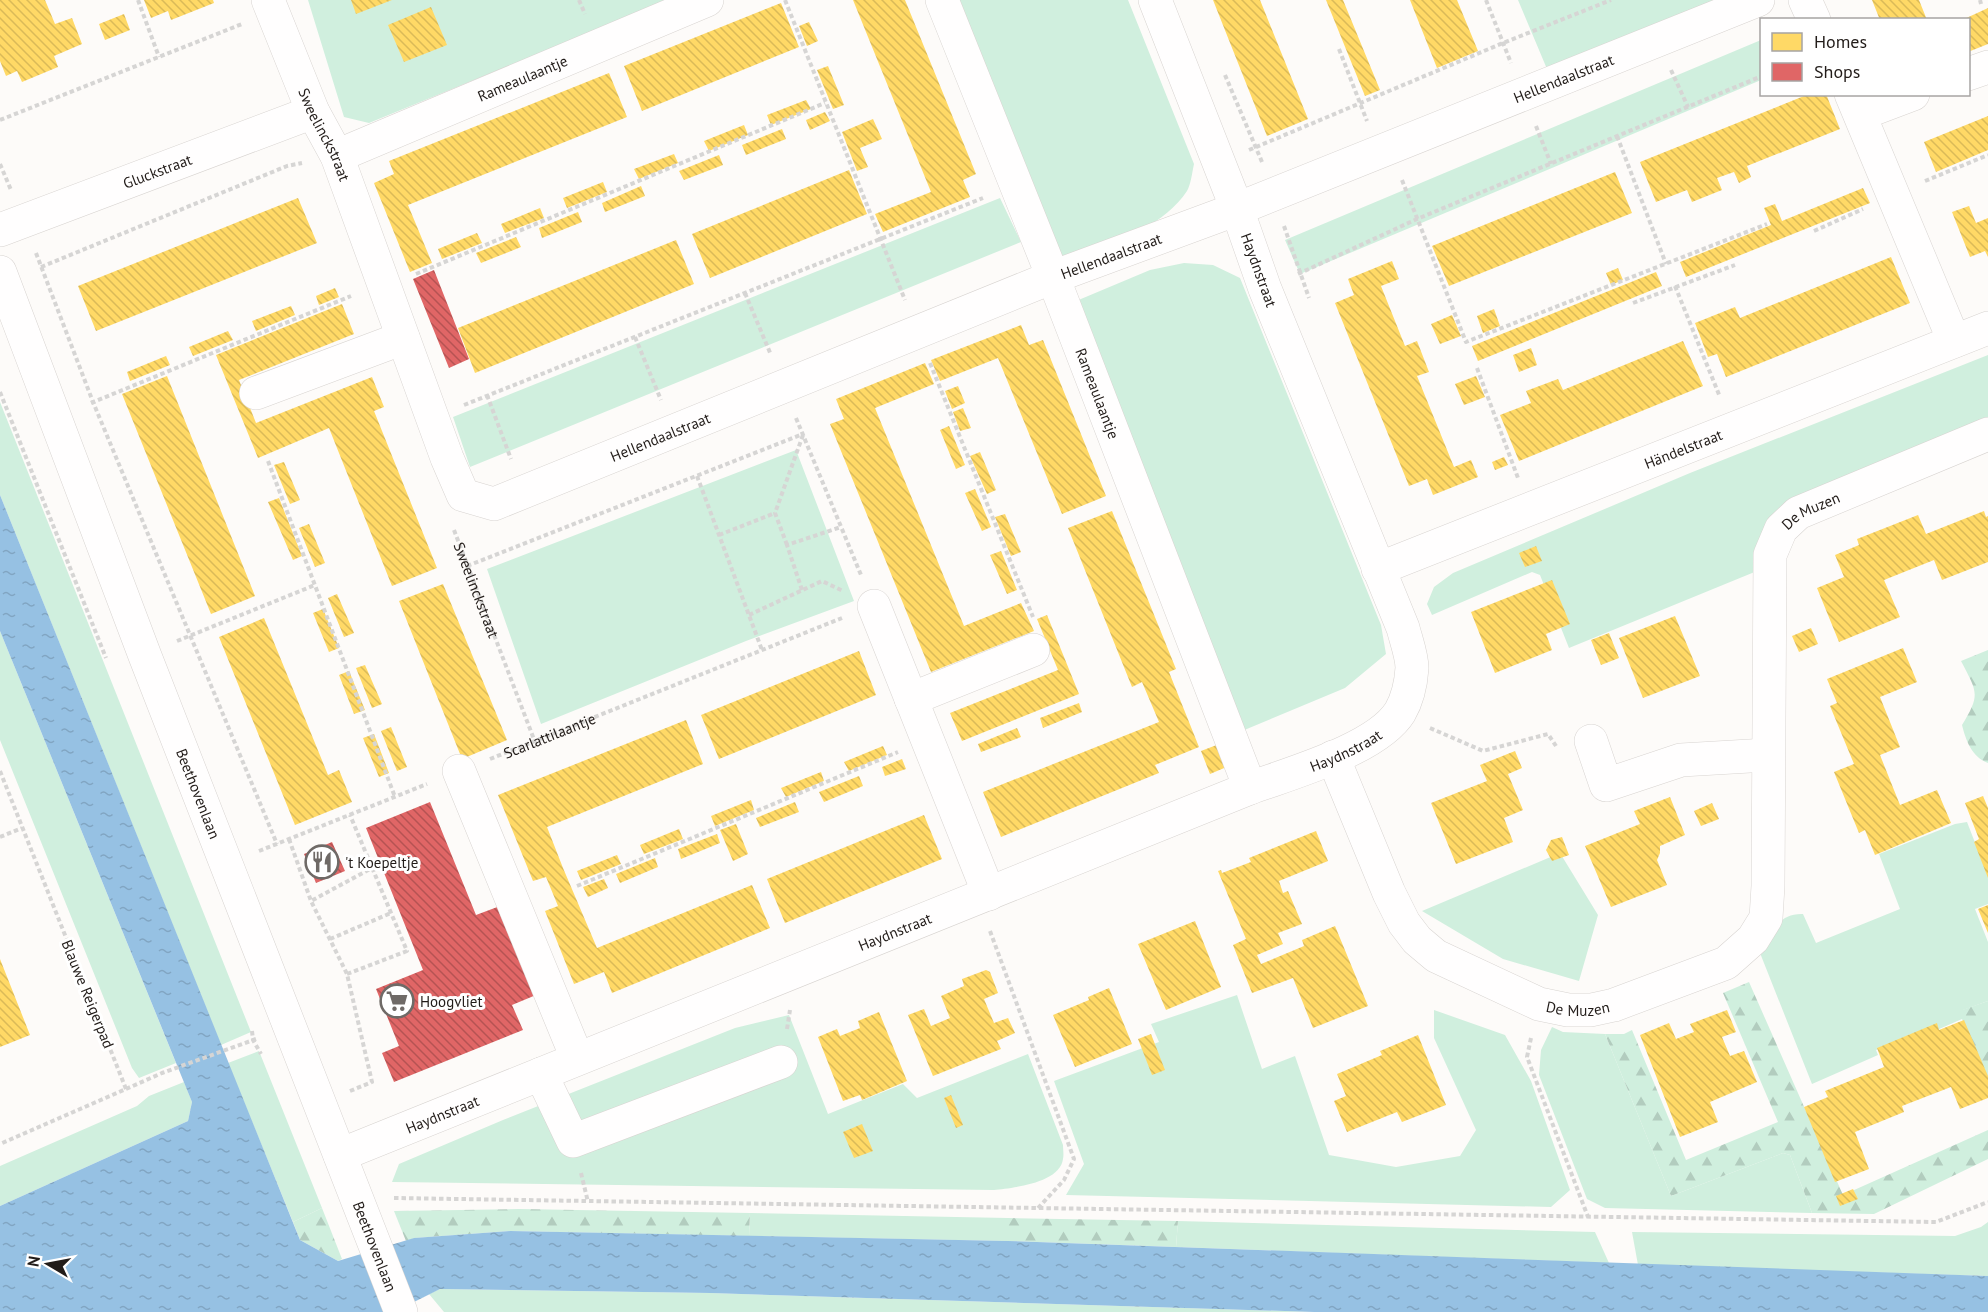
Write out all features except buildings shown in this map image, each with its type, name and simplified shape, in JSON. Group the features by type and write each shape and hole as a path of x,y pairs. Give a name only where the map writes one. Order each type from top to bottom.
{"street":[{"name":"Rameaulaantje","path":"337,156 707,0"},
{"name":"Rameaulaantje","path":"942,0 1053,277 1250,788"},
{"name":"Haydnstraat","path":"340,1155 1250,788 1333,757 1377,736 1399,714 1407,697 1412,667 1403,628 1265,289 1237,209 1155,0"},
{"name":"Hellendaalstraat","path":"463,495 494,504 1053,277 1237,209 1758,0"},
{"path":"1805,0 1813,18"},
{"name":"Sweelinckstraat","path":"271,6 314,112 337,156 447,458 463,495"},
{"path":"1970,73 1988,67"},
{"path":"1901,96 1855,104 1954,341"},
{"name":"Gluckstraat","path":"12,226 314,112"},
{"name":"Beethovenlaan","path":"0,272 145,656 401,1312"},
{"name":"Händelstraat","path":"1378,569 1988,328"},
{"path":"256,393 404,338"},
{"name":"De Muzen","path":"1333,757 1389,893 1404,923 1417,940 1436,956 1539,1004 1568,1010 1591,1010 1614,1005 1726,963 1753,939 1766,918 1770,555 1781,529 1798,513 1988,434"},
{"path":"874,606 929,739 983,896"},
{"path":"912,699 1033,650"},
{"path":"1591,741 1606,785 1681,760 1767,755"},
{"path":"459,771 577,1058"},
{"path":"541,1074 573,1141 781,1062"}],"path":[{"path":"138,0 159,57"},
{"path":"785,0 1041,638 1033,650"},
{"path":"1486,0 1524,94"},
{"path":"1219,163 1611,0"},
{"path":"0,120 159,57 271,6"},
{"path":"1339,49 1360,103"},
{"path":"1265,289 1417,219 1760,76"},
{"path":"55,418 825,103"},
{"path":"1617,136 1666,265"},
{"path":"1389,148 1466,342 1767,224"},
{"path":"1814,231 1988,155"},
{"path":"41,267 287,166 337,156"},
{"path":"0,164 12,226 41,267 93,402 277,844"},
{"path":"432,417 1016,185"},
{"path":"1274,194 1300,274"},
{"path":"1633,303 1735,265"},
{"path":"1675,286 1733,428"},
{"path":"745,293 874,606"},
{"path":"635,337 674,431"},
{"path":"1477,368 1530,510"},
{"path":"487,395 523,492"},
{"path":"468,566 803,434"},
{"path":"802,590 775,513 803,434"},
{"path":"268,461 395,797"},
{"path":"697,476 762,650"},
{"name":"Sweelinckstraat","path":"463,495 452,524 535,742"},
{"path":"719,535 775,513"},
{"path":"787,545 841,527"},
{"path":"749,615 822,581 874,606"},
{"path":"190,635 315,585"},
{"name":"Scarlattilaantje","path":"227,864 874,606"},
{"path":"1399,714 1484,751 1548,734 1557,747 1591,741"},
{"path":"577,886 929,739"},
{"name":"Blauwe Reigerpad","path":"0,771 2,784 22,828 126,1089"},
{"path":"289,839 311,901 347,974 407,951 350,815"},
{"path":"0,837 22,828"},
{"path":"311,901 372,868"},
{"path":"983,896 1074,1159 1064,1180 1037,1208"},
{"path":"330,939 391,913"},
{"path":"1539,1004 1527,1057 1588,1217"},
{"path":"0,1144 162,1073 253,1040"},
{"path":"357,1197 1936,1222 1988,1202"}],"green space":[{"path":"308,0 669,0 369,123 344,117"},
{"path":"946,0 1128,0 1194,164 1187,191 1161,218 1145,228 1109,246 1055,267"},
{"path":"1518,0 1719,0 1547,69"},
{"path":"1760,40 1760,80 1300,274 1285,240"},
{"path":"1000,198 1021,242 470,467 453,417"},
{"path":"1184,263 1213,265 1240,278 1381,625 1386,654 1345,688 1242,731 1069,304 1150,270"},
{"path":"1988,355 1988,418 1789,502 1757,571 1569,648 1540,575 1532,572 1432,615 1427,604 1434,587 1453,573 1690,473"},
{"path":"0,402 251,1032 221,1045 0,495"},
{"path":"796,450 854,601 746,641 541,724 487,569"},
{"path":"0,631 176,1063 139,1078 132,1068 0,740"},
{"path":"1988,650 1988,763 1970,748 1962,725 1972,706 1975,693 1961,661"},
{"path":"1967,822 1988,876 1988,904 1975,909 1988,942 1988,1001 1963,1010 1962,1019 1914,1040 1911,1034 1876,1050 1878,1055 1812,1084 1760,953 1772,932 1787,917 1803,914 1816,943 1900,909 1879,854 1955,824"},
{"path":"1560,853 1598,915 1579,981 1503,959 1422,911"},
{"path":"1749,982 1843,1195 1988,1130 1988,1159 1874,1214 1812,1213 1790,1155 1783,1153 1671,1196 1605,1034 1624,1034 1632,1030 1686,1160 1778,1122 1723,993"},
{"path":"1237,995 1262,1069 1295,1056 1329,1155 1396,1167 1460,1156 1476,1130 1434,1038 1434,1010 1505,1035 1531,1081 1570,1190 1551,1207 1066,1195 1084,1164 1054,1081 1159,1042 1151,1024"},
{"path":"1988,1001 1988,1078 1962,1019 1962,1010"},
{"path":"789,1015 828,1114 903,1084 917,1098 1028,1054 1063,1145 1060,1167 1054,1174 1034,1183 994,1190 392,1182 399,1164 503,1120 735,1028"},
{"path":"1552,1027 1563,1032 1605,1034 1671,1196 1783,1153 1790,1155 1812,1213 1605,1208 1587,1199 1539,1075 1541,1050"},
{"path":"259,1051 322,1208 293,1222 228,1063"},
{"path":"184,1082 192,1102 188,1121 0,1206 0,1166 137,1106 149,1096"},
{"path":"322,1208 342,1259 338,1261 300,1240 293,1222"},
{"path":"519,1209 750,1213 749,1236 510,1231 415,1238 406,1241 394,1211"},
{"path":"750,1213 1008,1218 1008,1241 749,1236"},
{"path":"1008,1218 1178,1221 1176,1247 1008,1241"},
{"path":"1178,1221 1595,1232 1609,1263 1176,1247"},
{"path":"1988,1222 1988,1276 1638,1265 1632,1232 1955,1236 1981,1227"},
{"path":"440,1289 710,1293 1314,1312 444,1312 429,1294"}],"water":[{"path":"0,495 300,1240 338,1261 414,1238 510,1231 1008,1241 1988,1276 1988,1312 1314,1312 710,1293 440,1289 394,1312 0,1312 0,1206 188,1121 192,1102 0,631"}],"place":[{"name":"'t Koepeltje","path":"322,862"},
{"name":"Hoogvliet","path":"397,1001"}]}
